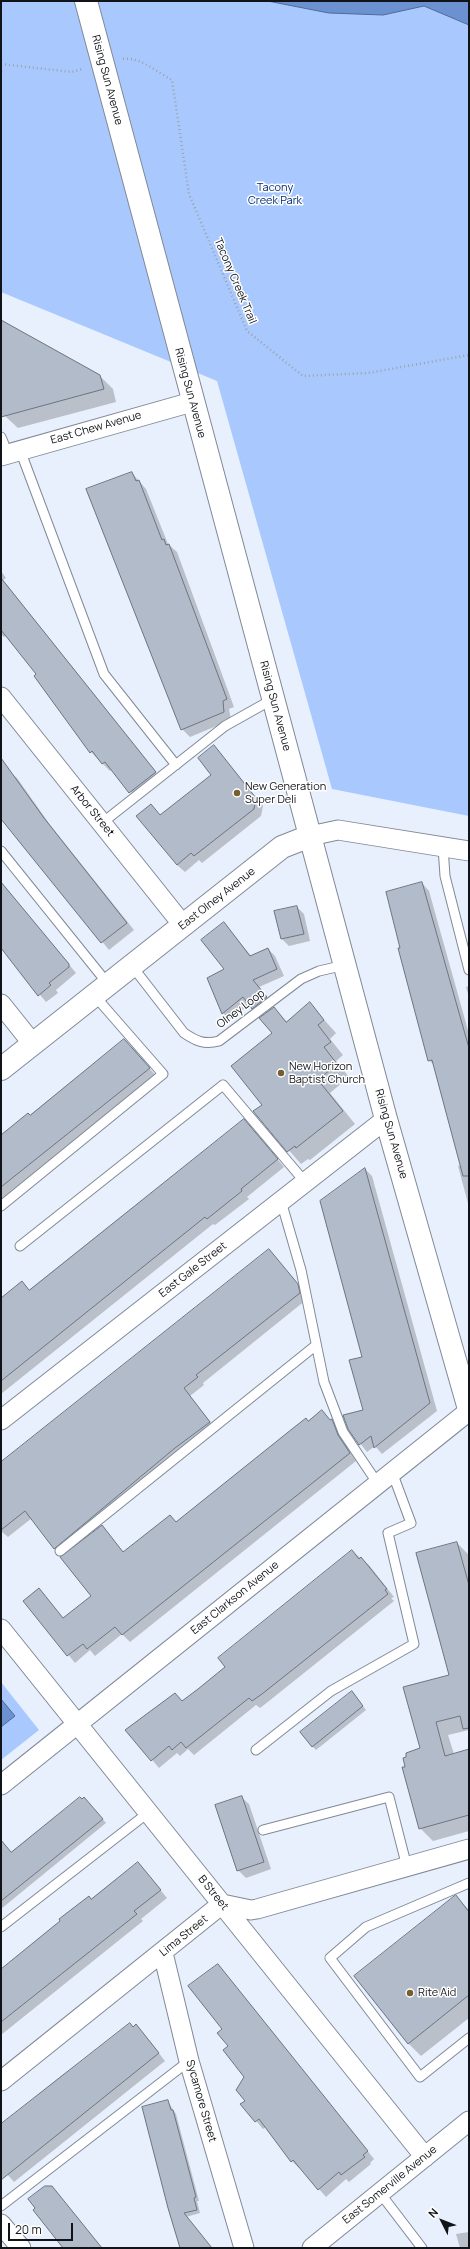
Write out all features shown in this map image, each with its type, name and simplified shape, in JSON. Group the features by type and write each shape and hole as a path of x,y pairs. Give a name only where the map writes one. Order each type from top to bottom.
{"main road":[{"name":"Rising Sun Avenue","path":"86,1 192,402 386,1119 469,1410"},
{"name":"East Olney Avenue","path":"1,1069 282,847 310,836"}],"street":[{"name":"East Chew Avenue","path":"8,449 192,402"},
{"name":"Arbor Street","path":"1,697 183,925"},
{"name":"East Olney Avenue","path":"310,836 338,830 469,851"},
{"path":"1,1004 33,1044"},
{"name":"East Gale Street","path":"1,1420 386,1119"},
{"name":"East Clarkson Avenue","path":"1,1785 469,1410"},
{"name":"B Street","path":"1,1628 425,2157"},
{"path":"222,1904 251,1910 407,1868 469,1849"},
{"name":"Lima Street","path":"1,2081 163,1953 222,1904"},
{"name":"Sycamore Street","path":"163,1953 188,2061 244,2248"},
{"name":"East Somerville Avenue","path":"312,2248 469,2121"},
{"path":"1,2224 22,2248"}],"lane":[{"path":"8,449 104,674 176,765"},
{"path":"102,823 225,726 273,698"},
{"path":"443,847 445,876 469,970"},
{"path":"1,851 163,1074 1,1206"},
{"name":"Olney Loop","path":"132,966 184,1033 195,1041 206,1044 219,1041 301,979 319,971 345,965"},
{"path":"20,1246 223,1085 306,1182"},
{"path":"256,1750 331,1691 414,1644 388,1533 411,1523 385,1478 343,1432 324,1382 315,1346 301,1270 281,1201"},
{"path":"60,1551 315,1346"},
{"path":"263,1830 389,1797 407,1868"},
{"path":"1,1927 148,1812"},
{"path":"469,1883 366,1927 330,1958 420,2077 469,2038"},
{"path":"1,2206 188,2061"},
{"path":"380,2193 422,2248"}],"path":[{"name":"Tacony Creek Trail","path":"125,58 138,61 172,80 189,194 247,331 303,376 368,373 469,355"},
{"path":"1,64 72,72 83,68"}],"green space":[{"name":"Tacony Creek Park","path":"1,1 469,1 469,816 332,789 217,381 1,292"},
{"path":"1,1682 39,1730 1,1760"}],"shaded area":[{"path":"268,1 469,1 469,25 424,6 383,15 329,13"},
{"path":"1,1699 15,1716 1,1727"}],"building":[{"path":"1,320 100,375 104,389 1,417"},
{"path":"132,472 136,481 139,480 162,540 164,539 166,545 169,544 227,699 223,701 224,712 181,730 86,489"},
{"path":"1,578 156,772 129,793 105,762 102,764 92,751 90,753 34,676 36,674 1,630"},
{"path":"214,745 256,798 254,809 194,856 191,853 177,865 136,816 151,804 160,815 211,775 198,758"},
{"path":"1,758 44,818 127,923 101,943 1,819"},
{"path":"1,882 69,964 69,967 49,983 51,985 38,996 1,948"},
{"path":"422,882 469,1048 469,1176 463,1176 432,1060 428,1061 398,948 400,948 386,892"},
{"path":"297,906 304,934 281,939 274,911"},
{"path":"224,922 250,956 268,948 277,969 253,980 267,997 252,1009 243,997 222,1014 207,978 224,969 201,940"},
{"name":"New Horizon Baptist Church","path":"310,1002 324,1020 318,1025 331,1042 324,1047 337,1064 318,1080 343,1111 296,1148 295,1146 287,1152 253,1111 262,1105 231,1066 272,1033 259,1018 274,1007 286,1022"},
{"path":"124,1039 150,1068 1,1187 1,1135 28,1113 30,1115"},
{"path":"244,1119 278,1159 241,1189 242,1191 207,1219 205,1217 1,1381 1,1298 22,1281 29,1290"},
{"path":"365,1168 430,1403 374,1448 371,1436 359,1445 348,1429 343,1415 363,1410 349,1360 362,1357 320,1201"},
{"path":"269,1249 298,1284 300,1293 196,1375 198,1377 184,1388 210,1422 175,1448 54,1549 25,1511 1,1530 1,1462"},
{"path":"322,1410 330,1420 332,1419 338,1435 350,1453 122,1635 115,1627 87,1649 83,1644 67,1656 23,1601 39,1588 63,1618 91,1596 60,1557 102,1525 123,1552 170,1515 176,1522 306,1418 308,1421"},
{"path":"457,1542 469,1585 469,1728 463,1729 460,1716 436,1722 445,1756 469,1749 469,1815 419,1829 402,1767 405,1767 403,1758 406,1757 406,1753 420,1748 403,1687 449,1675 416,1553"},
{"path":"352,1550 359,1559 361,1557 387,1589 385,1590 388,1594 262,1694 252,1701 249,1698 186,1748 181,1742 172,1750 169,1746 151,1761 125,1730 175,1693 182,1701 198,1689 225,1667 218,1658"},
{"path":"352,1691 363,1706 312,1747 300,1732"},
{"path":"242,1796 264,1862 237,1871 215,1805"},
{"path":"80,1797 82,1799 84,1797 103,1819 1,1901 1,1840 11,1852"},
{"path":"138,1862 161,1890 134,1911 137,1914 1,2022 1,1969 60,1921 59,1919 89,1896 91,1899"},
{"path":"456,1895 469,1912 469,1995 408,2044 354,1976"},
{"path":"218,1964 368,2151 363,2155 365,2157 341,2175 339,2172 318,2190 293,2160 291,2162 259,2119 255,2122 240,2104 245,2101 236,2090 244,2077 223,2050 228,2046 217,2033 222,2029 188,1986"},
{"path":"130,2023 133,2027 136,2024 159,2053 1,2180 1,2124"},
{"path":"168,2100 171,2110 173,2110 196,2197 194,2198 197,2210 184,2213 212,2248 180,2248 168,2208 142,2107"},
{"path":"45,2186 52,2186 102,2248 63,2248 33,2210 35,2208 28,2199"}],"place":[{"name":"New Generation Super Deli","path":"237,793"},
{"name":"New Horizon Baptist Church","path":"281,1073"},
{"name":"Rite Aid","path":"410,1993"}]}
